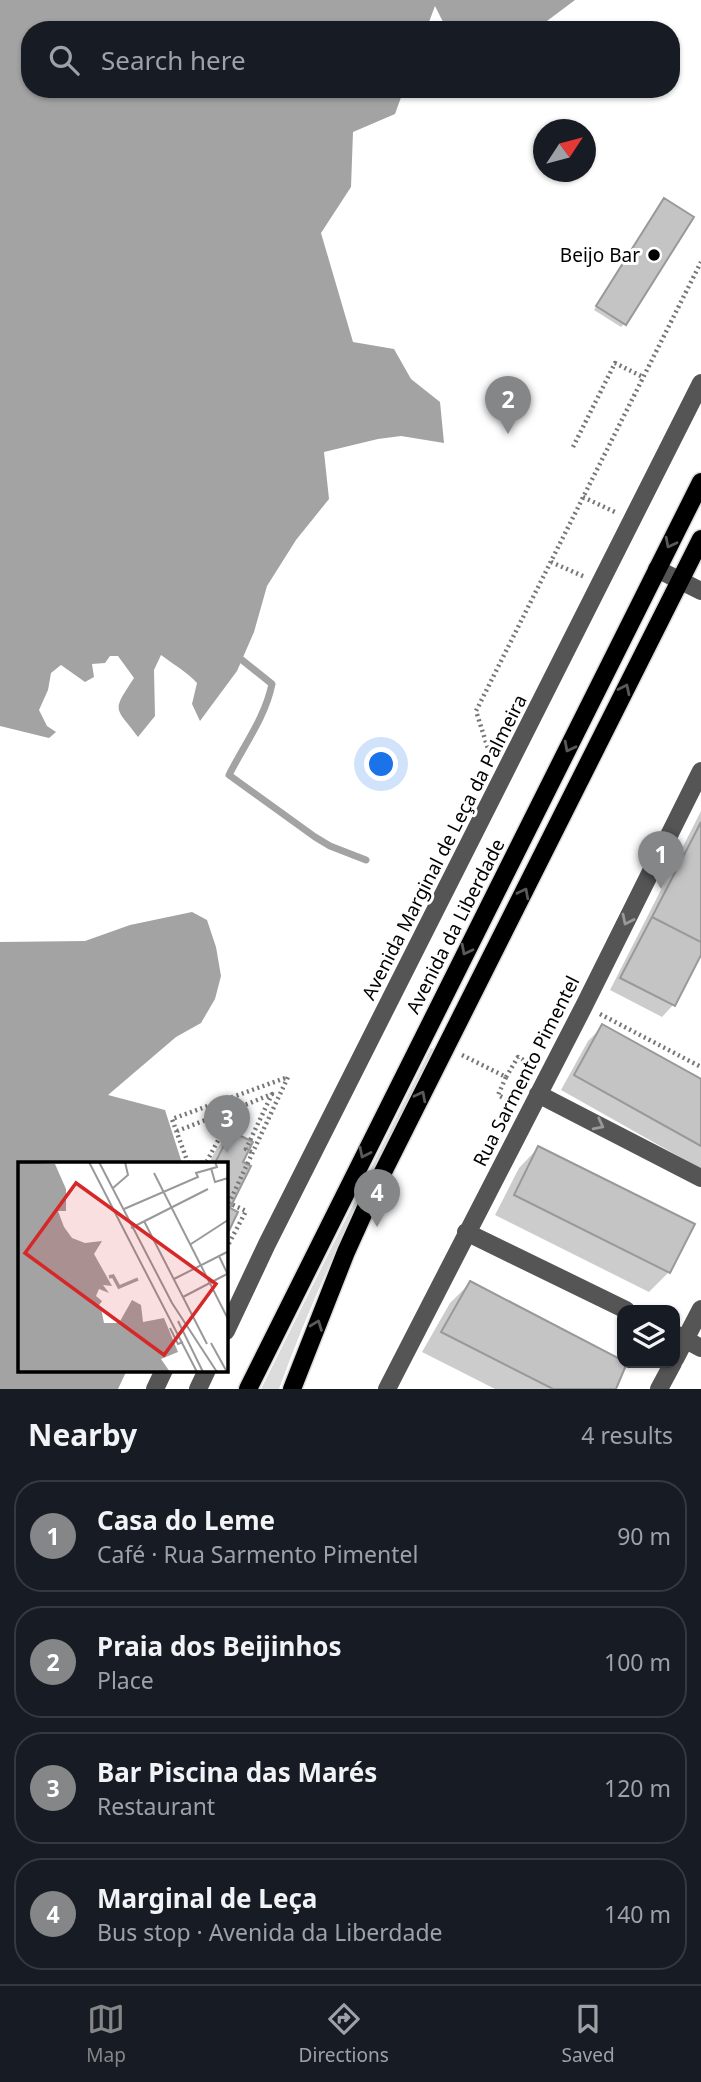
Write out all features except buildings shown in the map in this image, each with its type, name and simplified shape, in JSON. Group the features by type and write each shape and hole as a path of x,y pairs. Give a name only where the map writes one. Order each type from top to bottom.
{"main road":[{"name":"Avenida da Liberdade","path":"248,1389 701,482"},
{"path":"292,1389 374,1189 701,539"}],"street":[{"name":"Avenida Marginal de Leça da Palmeira","path":"228,1327 267,1244 701,383"},
{"path":"657,569 701,591"},
{"name":"Rua Sarmento Pimentel","path":"387,1389 584,1006 701,771"},
{"path":"538,1094 701,1178"},
{"path":"466,1232 617,1306"},
{"path":"701,1309 680,1336 701,1348"},
{"path":"659,1389 670,1368"},
{"path":"155,1389 163,1372"},
{"path":"198,1389 206,1372"}],"path":[{"path":"499,785 476,711 701,261"},
{"path":"573,447 615,362 643,377"},
{"path":"584,1006 701,1068"},
{"path":"506,1077 518,1057 548,1074"},
{"path":"188,1162 172,1119 288,1077 229,1203 246,1211 228,1245"},
{"path":"176,1131 272,1094 246,1149 253,1153"},
{"path":"204,1162 235,1109"}],"shaded area":[{"path":"0,0 575,0 547,21 442,21 435,6 429,21 21,21 21,98 401,98 395,114 353,132 351,187 321,233 353,342 394,349 411,379 440,402 444,443 401,436 324,452 329,499 296,540 267,586 254,632 237,671 200,721 192,704 197,683 161,655 154,670 155,716 138,737 119,709 119,704 134,678 118,656 110,656 105,663 92,664 94,677 85,682 61,665 51,673 48,690 39,710 47,726 56,732 49,738 0,726"},
{"path":"192,912 207,920 216,947 221,976 215,999 201,1023 176,1037 108,1095 165,1110 182,1162 18,1162 18,1372 126,1372 118,1389 0,1389 0,942 85,941 130,925"},
{"path":"431,1048 434,1049 313,1302 279,1389 261,1389"}],"waterway":[{"path":"242,660 272,684 259,720 229,775 315,837 366,860"}],"place":[{"name":"Beijo Bar","path":"654,255"},
{"name":"Praia dos Beijinhos","path":"508,434"},
{"name":"Casa do Leme","path":"661,889"},
{"name":"Bar Piscina das Marés","path":"227,1153"},
{"name":"Marginal de Leça","path":"377,1227"}]}
